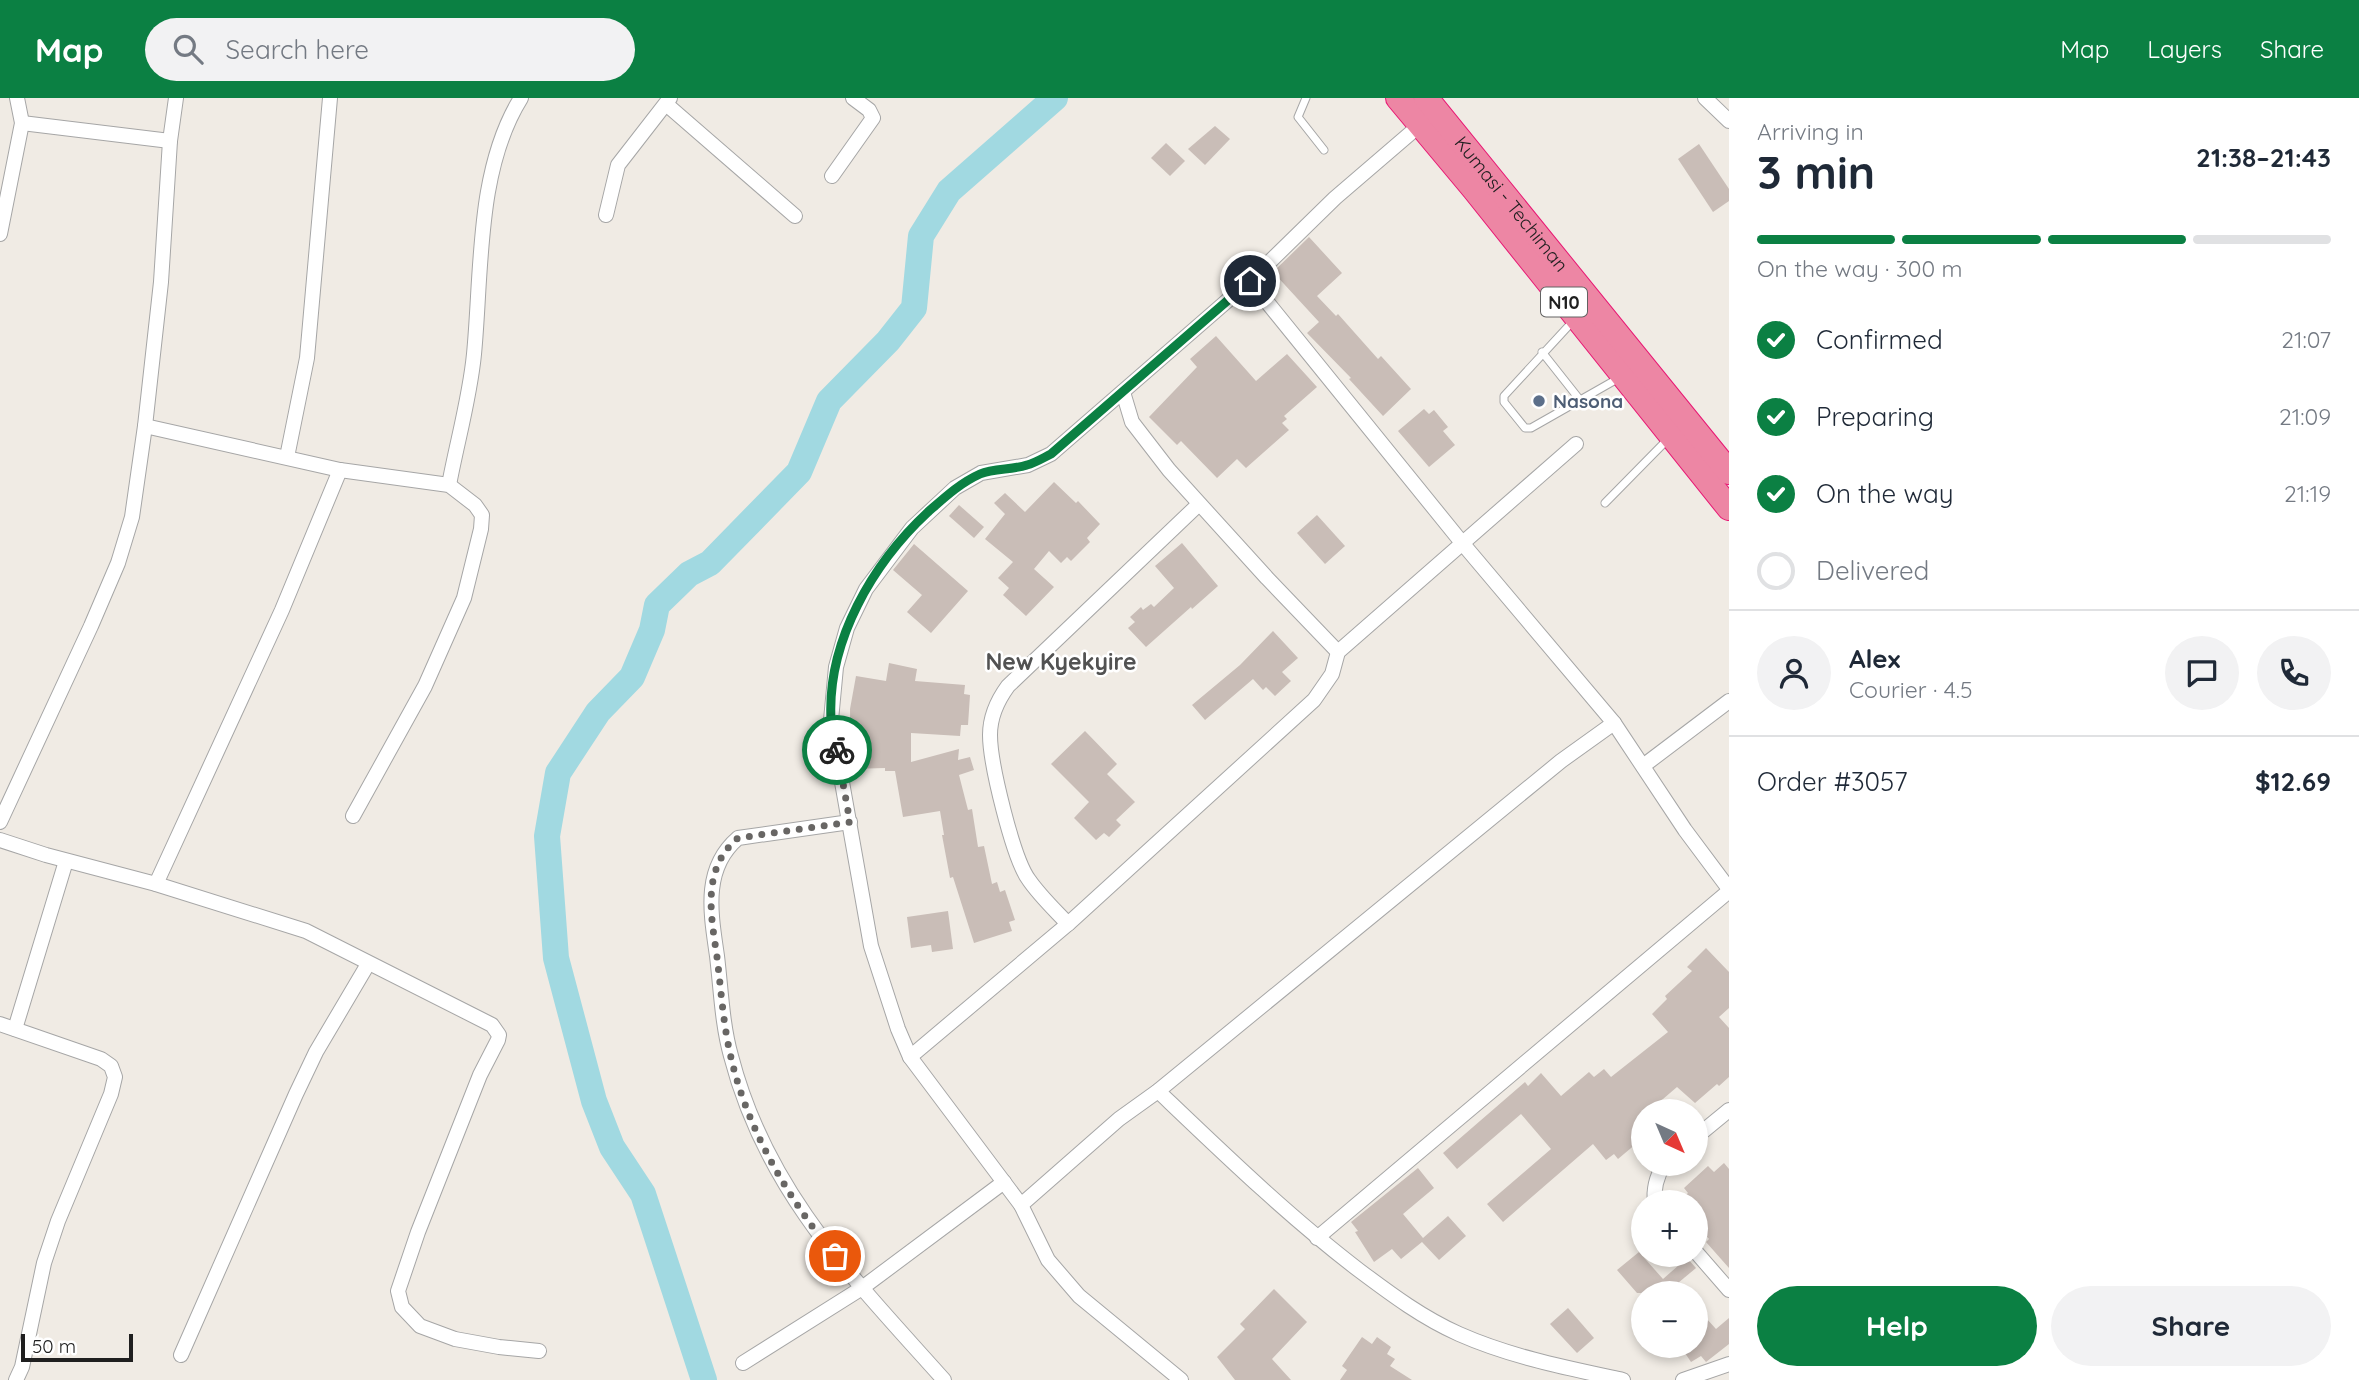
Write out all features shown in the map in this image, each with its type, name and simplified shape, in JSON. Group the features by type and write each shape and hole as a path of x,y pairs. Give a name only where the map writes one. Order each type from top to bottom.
{"highway":[{"name":"N10","path":"1398,98 1729,508"},
{"name":"Kumasi - Techiman","path":"1426,98 1729,472"}],"street":[{"path":"0,822 91,626 118,563 132,517 161,282 170,141 176,98"},
{"path":"287,457 307,358 330,98"},
{"path":"449,485 474,356 489,187 502,138 521,98"},
{"path":"832,176 873,118 869,110 853,98"},
{"path":"1706,98 1729,121"},
{"path":"0,234 22,123 14,99"},
{"path":"606,215 618,165 668,101 795,216"},
{"path":"22,123 170,141"},
{"path":"1177,1379 1079,1296 1048,1259 1021,1205 910,1057 871,946 831,720 836,667 847,628 866,589 912,528 955,488 981,473 1028,465 1051,454 1250,281 1335,198 1420,125"},
{"path":"1250,281 1463,544 1614,723 1729,890 1317,1238"},
{"path":"1123,392 1132,422 1169,470 1338,652"},
{"path":"145,426 340,470 449,485 475,505 481,515 481,529 464,598 425,686 353,816"},
{"path":"910,1057 1068,925 1314,699 1332,674 1338,652 1576,444"},
{"path":"156,884 282,610 340,470"},
{"path":"1068,925 1029,881 1019,864 1000,793 990,737 994,709 1008,686 1199,504"},
{"path":"1643,765 1729,701"},
{"path":"1021,1205 1109,1127 1157,1091 1561,761 1614,723"},
{"path":"850,822 738,838 728,846 719,862 709,901 730,1054 748,1109 775,1169 794,1201 824,1243 944,1380"},
{"path":"0,841 156,884 306,931 492,1025 499,1035 480,1075 418,1232 398,1291 402,1307 420,1326 455,1339 539,1351"},
{"path":"15,1029 66,861"},
{"path":"181,1355 301,1083 316,1052 368,964"},
{"path":"0,1024 101,1059 111,1066 115,1077 106,1109 58,1222 44,1263 22,1367 16,1380"},
{"path":"1157,1091 1317,1238 1405,1305 1456,1333 1492,1348 1552,1365 1622,1380"},
{"path":"1708,1127 1729,1110"},
{"path":"743,1363 862,1288 1004,1182"},
{"path":"1708,1266 1729,1290"},
{"path":"1683,1380 1729,1364"}],"lane":[{"path":"1306,98 1298,117 1324,150"},
{"path":"1576,317 1504,396 1504,401 1525,428 1531,428 1623,376"},
{"path":"1542,352 1580,400"},
{"path":"1605,503 1671,436"}],"building":[{"path":"1215,126 1230,139 1205,165 1188,149"},
{"path":"1166,143 1185,161 1170,176 1151,158"},
{"path":"1699,144 1729,189 1729,201 1713,212 1678,159"},
{"path":"1309,237 1342,273 1317,296 1336,316 1338,314 1378,359 1381,356 1411,389 1383,416 1307,333 1319,322 1273,272"},
{"path":"1216,336 1256,381 1287,354 1317,387 1284,416 1287,419 1282,423 1289,430 1246,468 1237,459 1217,478 1181,441 1177,445 1149,417 1197,367 1190,359"},
{"path":"1424,409 1429,414 1434,410 1448,427 1443,431 1455,445 1429,467 1398,431"},
{"path":"1054,482 1076,503 1078,501 1100,524 1087,538 1090,542 1071,561 1067,557 1061,563 1049,551 1034,569 1054,587 1026,616 1003,595 1009,588 998,578 1013,562 985,539 1005,514 994,503 1005,493 1025,512"},
{"path":"959,505 984,527 974,538 949,516"},
{"path":"1317,515 1345,546 1325,564 1297,533"},
{"path":"1182,543 1218,586 1146,647 1128,628 1135,622 1130,617 1141,607 1143,610 1151,604 1154,607 1174,588 1155,566"},
{"path":"914,544 968,591 931,633 907,612 922,595 893,570"},
{"path":"1273,631 1298,658 1282,672 1291,681 1275,696 1266,687 1263,690 1253,679 1205,720 1192,705 1240,665"},
{"path":"889,663 917,669 915,681 965,685 964,694 970,695 968,725 961,725 960,736 911,733 911,762 959,749 958,760 970,757 974,770 959,775 968,810 972,809 978,847 984,846 992,884 997,882 1000,892 1005,890 1015,920 1009,922 1012,931 974,943 953,877 950,878 940,811 903,817 895,771 885,771 885,768 851,769 850,709 856,676 886,681"},
{"path":"1085,731 1117,764 1107,774 1135,802 1116,820 1121,825 1109,837 1104,833 1096,840 1074,818 1089,802 1051,764"},
{"path":"948,911 953,949 932,952 931,945 911,948 907,917"},
{"path":"1706,948 1729,972 1729,1008 1719,1017 1729,1028 1729,1077 1700,1099 1690,1099 1677,1087 1663,1099 1631,1099 1631,1148 1618,1159 1614,1154 1606,1160 1593,1144 1503,1222 1487,1204 1551,1149 1521,1114 1457,1169 1443,1153 1525,1082 1528,1086 1541,1073 1561,1096 1589,1072 1594,1077 1604,1069 1611,1077 1668,1032 1652,1014 1667,999 1665,996 1692,971 1687,967"},
{"path":"1724,1163 1729,1169 1729,1268 1708,1244 1708,1190 1684,1188 1697,1176 1708,1176 1708,1166 1714,1172"},
{"path":"1418,1168 1434,1188 1403,1214 1423,1238 1448,1216 1466,1236 1439,1260 1422,1242 1401,1259 1392,1249 1374,1262 1351,1222"},
{"path":"1631,1259 1631,1267 1652,1267 1663,1279 1677,1267 1696,1268 1680,1281 1631,1281 1631,1286 1617,1270"},
{"path":"1274,1289 1307,1322 1272,1359 1291,1380 1235,1380 1217,1357 1245,1329 1240,1324"},
{"path":"1568,1308 1594,1338 1577,1353 1550,1324"},
{"path":"1729,1318 1729,1344 1706,1362 1703,1358 1708,1358 1708,1320 1716,1329"},
{"path":"1362,1337 1372,1344 1377,1337 1391,1347 1387,1354 1395,1359 1390,1366 1412,1380 1340,1380 1347,1370 1342,1366"}],"waterway":[{"path":"704,1380 643,1194 612,1147 594,1101 556,958 547,836 558,773 598,712 632,677 652,630 657,605 689,574 710,563 799,472 829,401 888,341 914,308 921,236 949,191 1055,98"}],"way so far":[{"path":"835,1256 794,1201 775,1169 748,1109 730,1054 709,901 719,862 728,846 738,838 850,822 837,750"}],"place":[{"name":"Nasona","path":"1539,401"}],"district":[{"name":"New Kyekyire","path":"1061,661"}],"route":[{"path":"837,750 831,720 832,692 847,628 866,589 912,528 955,488 981,473 1028,465 1051,454 1250,281"}]}
